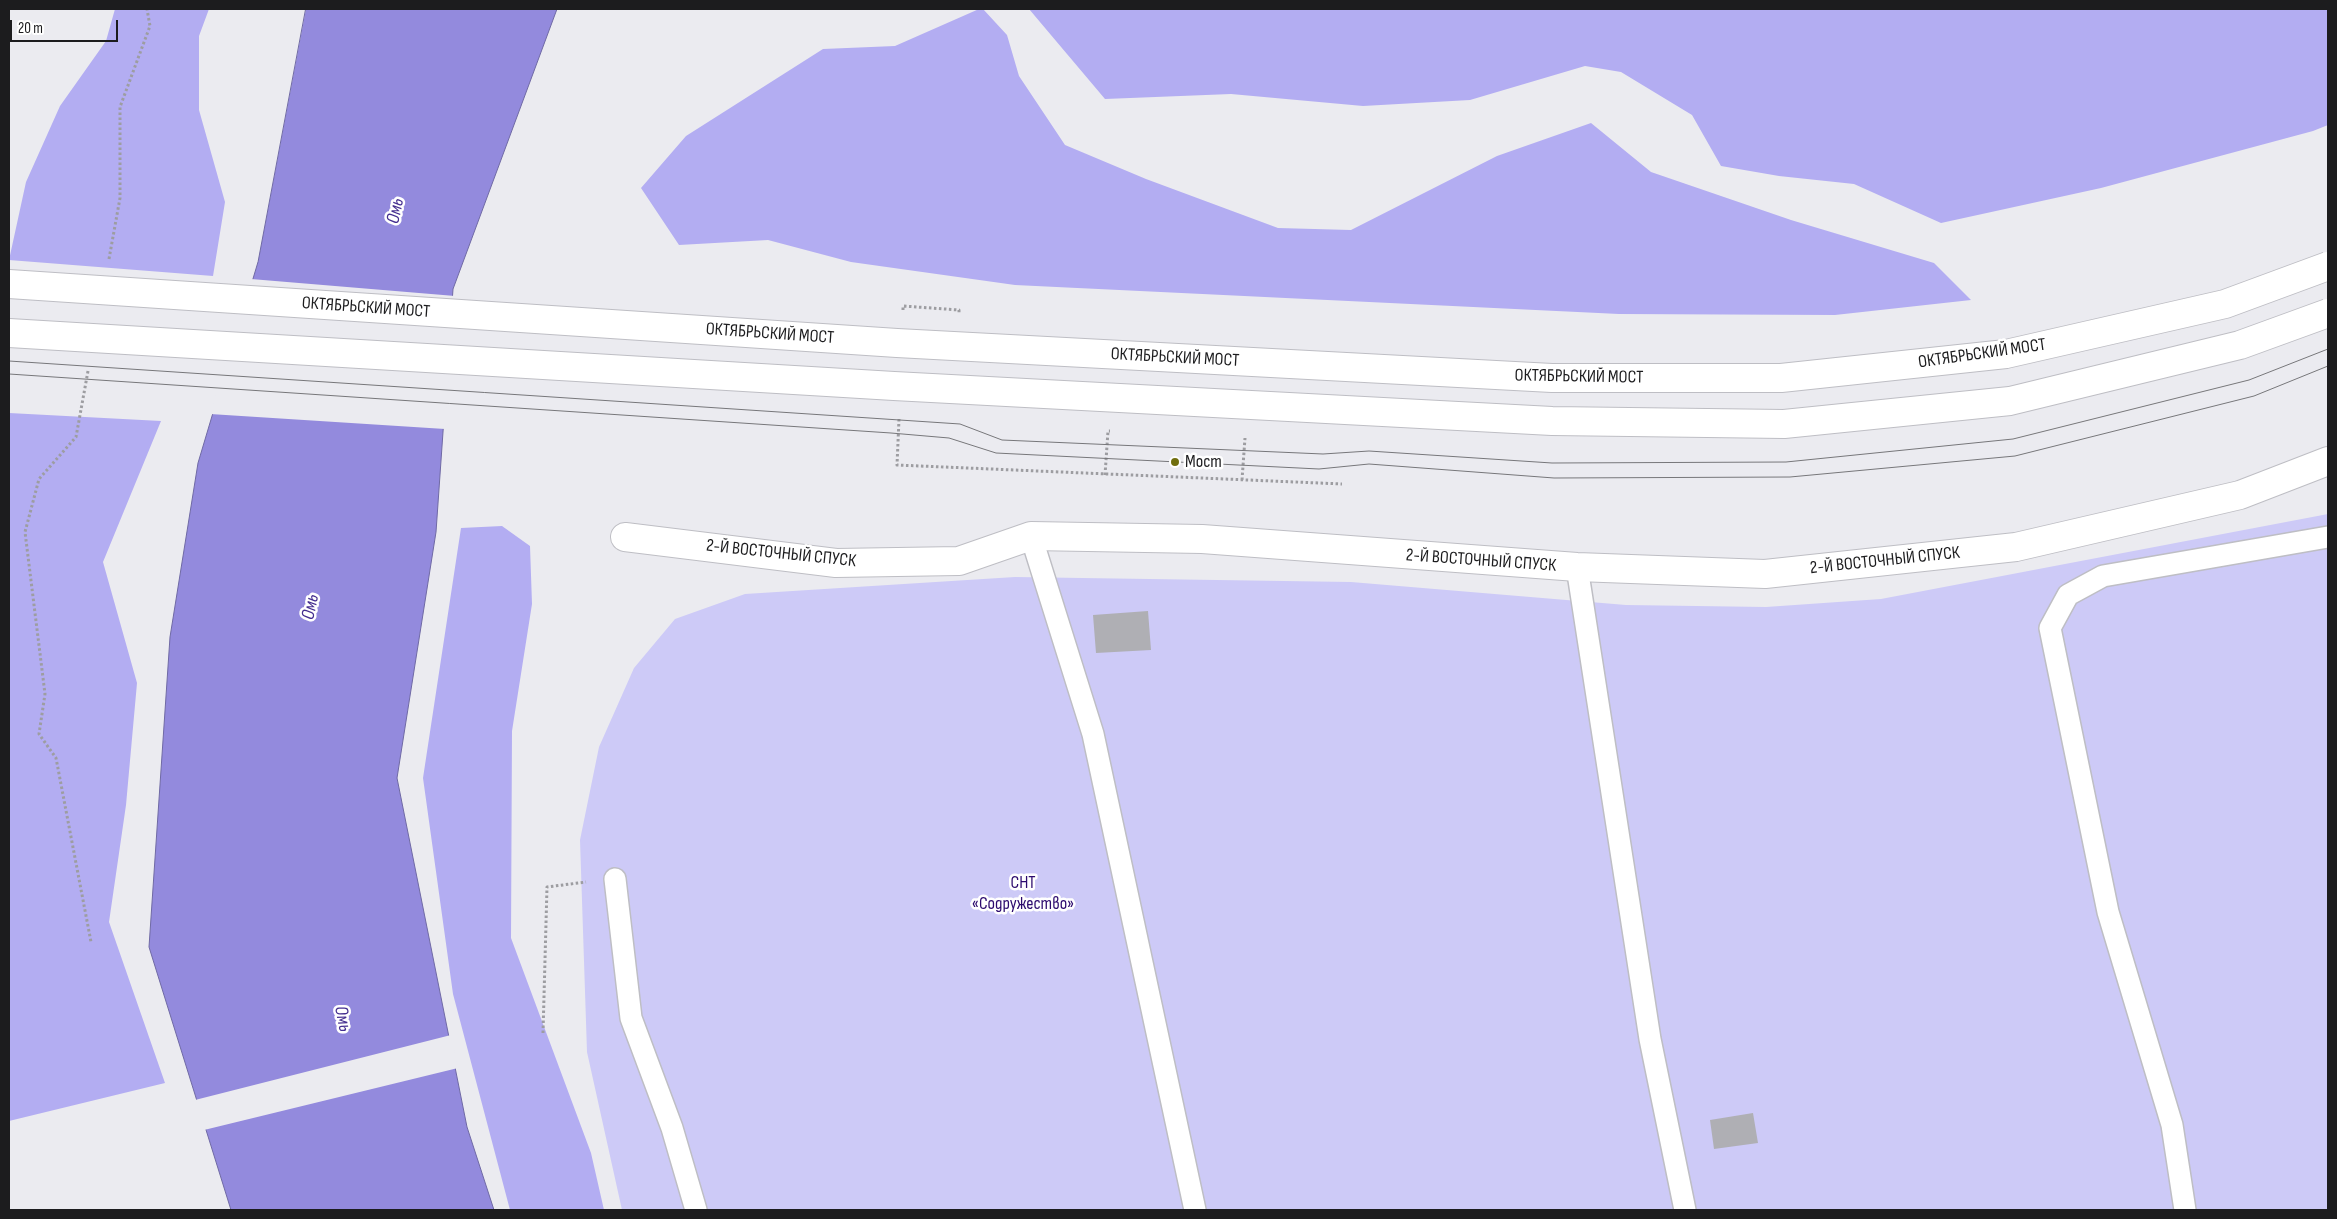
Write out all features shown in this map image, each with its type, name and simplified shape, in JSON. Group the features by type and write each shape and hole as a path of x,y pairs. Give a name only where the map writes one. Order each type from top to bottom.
{"main road":[{"name":"ОКТЯБРЬСКИЙ МОСТ","path":"9,284 897,343 1542,378 1781,378 2006,354 2224,304 2328,266"},
{"path":"9,333 884,385 1532,420 1784,424 2010,401 2240,345 2328,313"},
{"name":"2-Й ВОСТОЧНЫЙ СПУСК","path":"625,537 836,563 959,561 1031,536 1202,540 1577,567 1765,574 2016,547 2240,495 2328,461"}],"lane":[{"path":"1031,536 1093,734 1195,1210"},
{"path":"2185,1210 2172,1125 2108,912 2050,628 2068,595 2103,576 2328,537"},
{"path":"1577,567 1650,1039 1685,1210"},
{"path":"615,879 631,1018 672,1128 696,1210"}],"path":[{"path":"108,265 120,198 120,107 150,26 147,9"},
{"path":"903,306 959,310"},
{"path":"88,370 76,437 39,479 25,532 45,694 39,734 56,758 91,942"},
{"path":"1105,475 1108,431 1118,431"},
{"path":"1235,437 1254,438"},
{"path":"1242,480 1245,438"},
{"path":"897,465 977,470 1342,484"},
{"path":"543,1033 547,887 615,879"}],"green space":[{"name":"СНТ «Содружество»","path":"2328,514 2328,1210 622,1210 587,1052 580,840 599,747 634,668 675,619 745,594 1015,577 1351,582 1626,605 1766,607 1881,599"}],"shaded area":[{"path":"115,9 209,9 199,36 199,110 225,202 213,276 9,260 26,182 60,106 106,41"},
{"path":"979,9 983,9 1007,35 1019,76 1065,145 1146,179 1278,228 1351,230 1497,156 1591,123 1651,172 1791,220 1934,263 1971,300 1835,315 1619,314 1015,285 851,262 768,240 679,245 641,188 686,136 823,49 895,46"},
{"path":"1029,9 2328,9 2328,125 2313,131 2101,188 1941,223 1854,184 1779,176 1721,166 1692,115 1621,72 1585,66 1470,100 1363,106 1231,94 1105,99"},
{"path":"9,413 161,421 103,562 137,683 126,805 109,922 165,1083 9,1121"},
{"path":"502,526 530,546 532,604 512,731 511,938 591,1153 604,1210 510,1210 453,994 423,778 461,528"}],"water":[{"name":"Омь","path":"306,9 557,9 453,289 436,532 397,778 467,1127 494,1210 231,1210 149,947 170,637 198,463 258,262"}],"pier":[{"path":"251,279 455,296 445,429 210,414"},
{"path":"451,1035 458,1068 204,1130 195,1100"}],"building":[{"path":"1148,611 1151,650 1096,653 1093,615"},
{"path":"1753,1113 1758,1143 1714,1149 1710,1120"}],"tram line":[{"path":"9,361 960,424 1002,440 1323,454 1369,451 1552,463 1786,462 2013,439 2249,380 2328,349"},
{"path":"9,374 891,433 949,438 996,453 1319,469 1369,464 1554,478 1790,477 2015,456 2254,396 2328,366"}],"place":[{"name":"Мост","path":"1175,462"}]}
